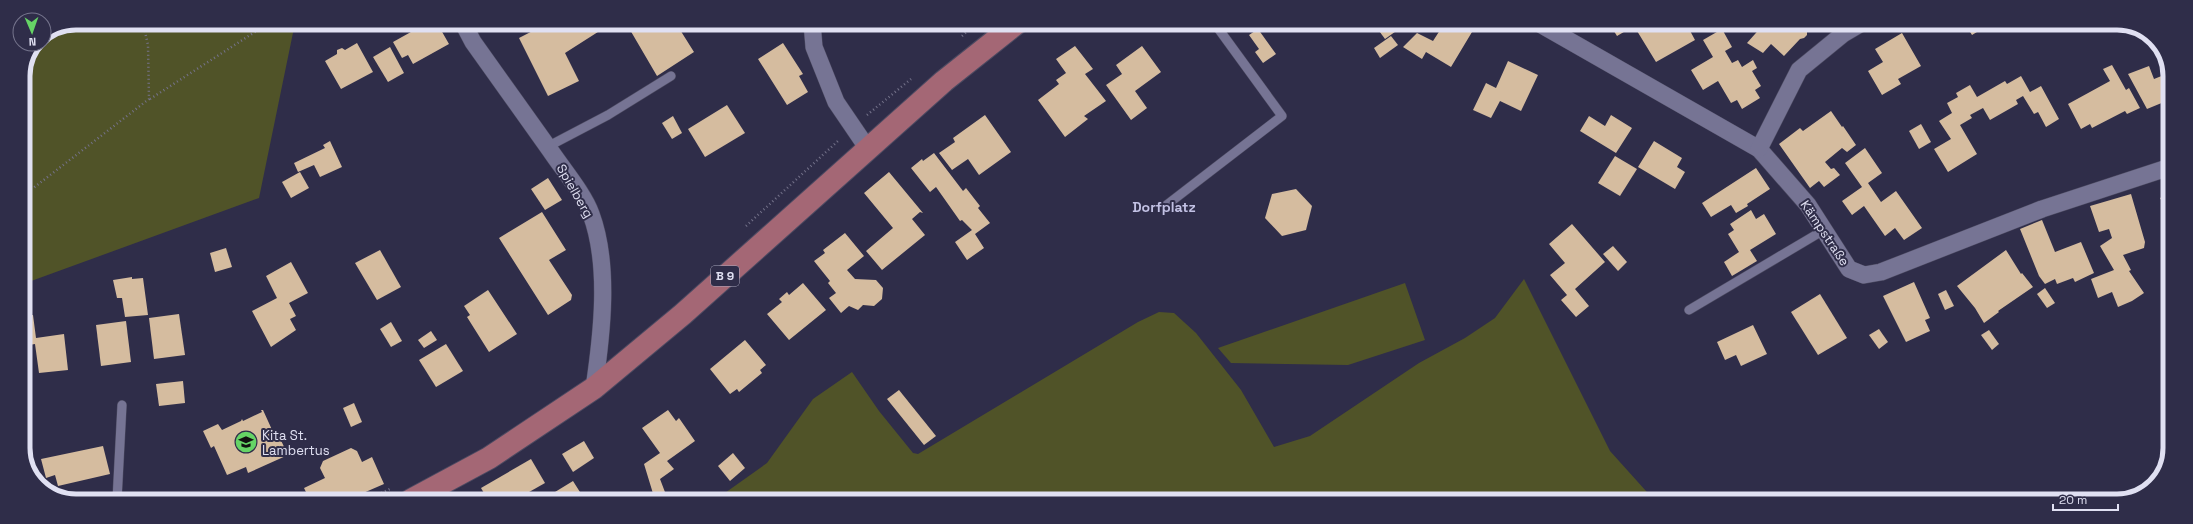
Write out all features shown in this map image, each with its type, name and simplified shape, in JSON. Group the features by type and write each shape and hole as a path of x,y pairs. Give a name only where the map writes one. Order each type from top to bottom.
{"main road":[{"name":"B 9","path":"422,494 489,458 594,388 682,314 944,81 1009,30"}],"street":[{"name":"Spielberg","path":"467,30 473,42 548,147 591,213 598,241 602,285 598,361 594,388"},
{"path":"813,30 814,48 836,102 868,149"},
{"name":"Kämpstraße","path":"1551,30 1759,149 1808,205 1849,269 1864,275 1881,272 2042,209 2163,169"},
{"path":"1759,149 1799,70 1850,30"}],"lane":[{"path":"1164,207 1282,116 1218,30"},
{"path":"548,147 608,115 671,76"},
{"path":"1689,310 1824,230"},
{"path":"117,494 122,405"}],"path":[{"path":"145,30 148,45 149,99"},
{"path":"30,189 149,99 258,30"},
{"path":"960,38 970,30"},
{"path":"743,228 854,127 913,77"},
{"path":"379,494 394,487"}],"green space":[{"path":"76,30 294,30 259,198 30,281 30,76 31,67 38,52 52,52 52,38 67,31"},
{"path":"1524,279 1610,451 1649,494 723,494 767,463 813,399 852,372 879,411 913,453 918,454 1138,322 1159,312 1174,313 1196,333 1241,390 1274,447 1310,436 1419,363 1465,338 1495,318"},
{"path":"1405,283 1425,340 1348,365 1231,363 1218,348"}],"building":[{"path":"414,30 441,30 449,44 413,64 408,55 402,58 393,42"},
{"path":"534,30 601,30 565,53 579,81 548,96 519,38"},
{"path":"630,30 680,30 694,52 657,76"},
{"path":"1259,30 1276,54 1263,63 1255,52 1259,49 1249,35"},
{"path":"1378,30 1398,30 1385,39"},
{"path":"1440,30 1468,30 1472,32 1451,67 1426,52 1422,59 1403,47 1417,33 1433,41"},
{"path":"1613,30 1627,30 1617,36"},
{"path":"1636,30 1690,30 1695,40 1656,62"},
{"path":"1723,30 1732,47 1725,51 1732,63 1738,60 1742,67 1753,60 1757,68 1752,71 1761,86 1755,90 1760,98 1742,109 1737,100 1731,103 1718,81 1703,90 1691,70 1713,57 1703,40"},
{"path":"1759,30 1768,30 1770,32 1772,30 1806,30 1807,35 1800,39 1784,56 1771,44 1763,53 1747,43"},
{"path":"1969,30 1980,30 1972,35"},
{"path":"1902,33 1921,66 1898,79 1901,84 1882,95 1868,71 1883,62 1875,49"},
{"path":"1391,36 1398,45 1380,58 1374,48"},
{"path":"357,43 373,72 341,89 325,61 337,54 337,50 342,48 345,50"},
{"path":"783,43 803,74 799,76 808,92 787,105 758,59"},
{"path":"1075,46 1093,69 1085,74 1106,101 1084,116 1088,119 1065,137 1038,100 1059,84 1056,80 1066,73 1056,59"},
{"path":"1142,46 1161,72 1135,91 1147,108 1131,120 1106,85 1122,74 1116,65"},
{"path":"390,47 404,73 388,82 373,57"},
{"path":"1508,61 1538,75 1521,111 1500,101 1491,118 1473,110 1486,83 1496,88"},
{"path":"2112,65 2126,90 2129,88 2140,108 2127,114 2125,111 2092,128 2090,124 2081,129 2068,104 2110,81 2103,69"},
{"path":"2149,66 2154,79 2163,75 2163,102 2147,109 2128,74"},
{"path":"2021,76 2030,92 2041,86 2059,119 2046,127 2038,112 2034,114 2023,96 2016,100 2018,104 1990,120 1983,108 1970,115 1972,118 1960,125 1977,154 1948,172 1934,149 1951,139 1939,121 1952,113 1947,103 1958,97 1956,93 1970,85 1977,97 2005,81 2007,84"},
{"path":"727,105 745,133 705,157 688,129"},
{"path":"1831,111 1856,145 1847,152 1842,148 1825,162 1831,169 1834,168 1840,175 1824,187 1819,181 1810,188 1779,144 1800,128 1803,131"},
{"path":"985,115 1011,152 979,175 968,159 952,170 939,153 955,142 953,138"},
{"path":"1611,115 1632,128 1616,153 1580,131 1589,116 1605,126"},
{"path":"673,116 682,133 672,139 662,123"},
{"path":"1921,124 1931,142 1919,149 1909,131"},
{"path":"330,141 342,167 320,177 314,165 298,172 294,163 325,148 323,145"},
{"path":"1654,141 1682,158 1677,167 1685,172 1675,189 1638,167"},
{"path":"1865,148 1882,173 1868,183 1881,202 1896,191 1922,228 1904,240 1895,228 1885,236 1864,206 1852,215 1842,201 1862,187 1845,163"},
{"path":"934,153 963,191 966,188 980,206 978,208 990,223 975,234 984,248 967,260 955,242 972,230 962,220 960,221 936,187 930,192 911,168 922,159 923,161"},
{"path":"1615,156 1637,169 1620,196 1598,183"},
{"path":"1756,168 1770,189 1747,204 1748,206 1736,213 1731,205 1711,217 1702,203"},
{"path":"300,172 309,188 291,198 282,182"},
{"path":"889,172 923,213 920,212 912,219 925,235 882,270 866,251 893,228 864,193"},
{"path":"548,178 562,200 545,210 531,189"},
{"path":"1296,189 1312,206 1306,230 1282,236 1265,218 1272,194"},
{"path":"2131,194 2145,242 2144,248 2123,255 2131,270 2129,271 2144,293 2132,301 2118,307 2112,292 2098,298 2091,279 2114,270 2100,246 2112,238 2109,229 2099,232 2090,206"},
{"path":"1751,210 1756,219 1764,214 1776,234 1750,250 1757,261 1732,276 1724,262 1739,252 1728,234 1734,230 1730,224"},
{"path":"542,212 566,250 549,260 572,295 571,300 548,315 499,238"},
{"path":"2042,220 2055,252 2081,242 2094,273 2075,282 2073,278 2057,284 2055,279 2045,284 2039,276 2020,229"},
{"path":"1572,224 1605,262 1575,289 1589,306 1576,317 1561,300 1567,295 1550,275 1565,263 1549,244"},
{"path":"845,233 864,256 847,270 855,279 876,280 883,288 882,299 874,306 863,305 858,310 849,306 841,313 829,298 836,293 828,283 830,281 814,261 825,253 823,250"},
{"path":"1613,246 1627,262 1618,271 1603,254"},
{"path":"226,248 232,267 215,272 210,253"},
{"path":"380,250 401,287 377,300 355,263"},
{"path":"2006,250 2021,274 2022,273 2033,287 1998,311 1999,312 1984,323 1975,308 1957,286"},
{"path":"291,262 308,293 289,303 296,316 290,319 296,330 271,347 252,311 277,298 266,276"},
{"path":"132,277 132,279 143,278 148,315 125,317 122,298 117,298 113,280"},
{"path":"1914,282 1930,318 1925,320 1930,331 1906,342 1883,296"},
{"path":"803,283 826,310 789,340 767,314 782,302 779,299 787,292 789,295"},
{"path":"2045,288 2055,303 2047,308 2037,294"},
{"path":"488,290 517,334 489,352 467,317 470,315 464,306"},
{"path":"1946,290 1954,306 1945,310 1938,294"},
{"path":"1820,294 1847,338 1818,355 1791,312"},
{"path":"179,314 185,355 154,359 149,318"},
{"path":"30,315 33,315 36,338 64,334 68,370 39,373 35,344 30,345"},
{"path":"126,321 131,362 101,366 96,325"},
{"path":"391,322 402,341 391,347 380,329"},
{"path":"1753,325 1767,354 1741,366 1736,355 1725,360 1717,342"},
{"path":"1879,329 1888,342 1879,349 1869,335"},
{"path":"1989,330 1999,344 1992,350 1981,335"},
{"path":"431,331 437,340 424,348 418,340"},
{"path":"745,340 766,365 760,370 762,373 739,392 737,389 730,394 710,369"},
{"path":"446,344 463,371 436,387 419,360"},
{"path":"183,381 185,403 159,406 156,384"},
{"path":"899,390 936,436 924,445 887,399"},
{"path":"354,403 362,422 351,427 343,408"},
{"path":"261,410 263,410 273,432 276,430 288,455 248,473 246,467 227,475 214,446 211,448 203,431 218,424 222,430 241,421 242,419 243,421 262,412"},
{"path":"668,410 676,421 679,418 695,441 667,461 674,469 660,479 666,494 653,494 644,464 660,453 642,428"},
{"path":"584,441 594,458 573,472 562,454"},
{"path":"103,446 110,474 58,486 55,475 46,478 41,459"},
{"path":"351,448 357,451 362,462 372,457 384,484 361,494 307,494 304,488 325,478 320,468 323,461"},
{"path":"733,453 745,468 730,481 718,466"},
{"path":"531,459 545,483 526,494 484,494 481,488"},
{"path":"573,481 581,494 556,494 555,492"}],"place":[{"name":"Kita St. Lambertus","path":"246,442"}],"district":[{"name":"Dorfplatz","path":"1164,207"}]}
